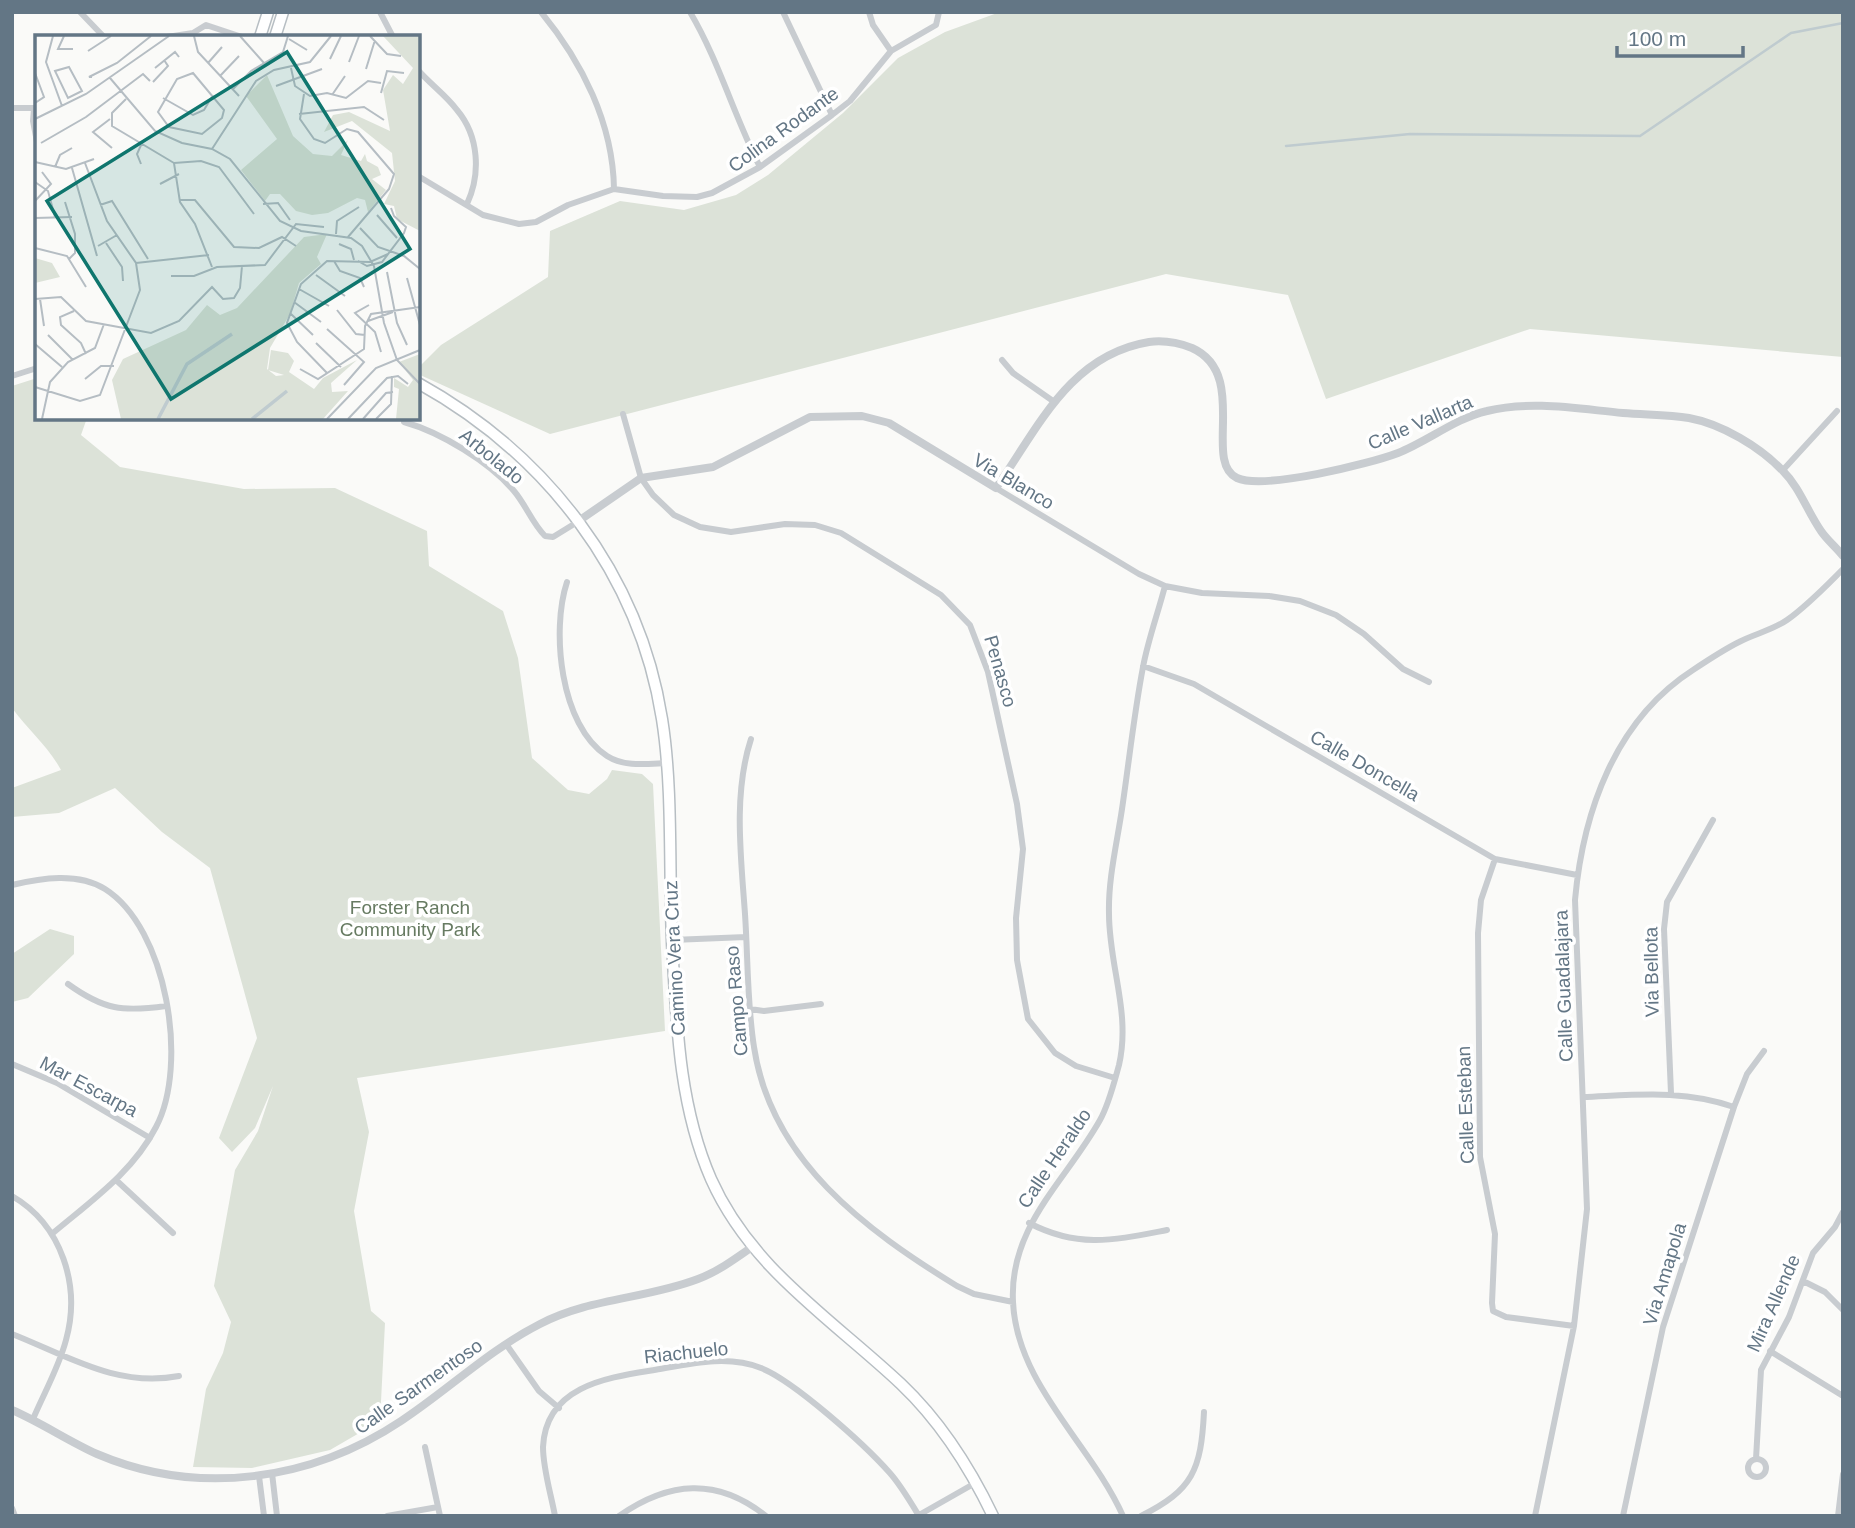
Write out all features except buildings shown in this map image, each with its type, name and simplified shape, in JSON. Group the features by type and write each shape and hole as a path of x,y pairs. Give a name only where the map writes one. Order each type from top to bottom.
{"main road":[{"path":"261,35 268,12"},
{"path":"276,35 283,12"},
{"name":"Camino Vera Cruz","path":"420,384 486,425 546,479 580,520 628,608 648,663 662,720 671,940 682,1080 693,1129 710,1178 729,1214 752,1247 803,1300 903,1386 948,1439 977,1482 993,1516"}],"street":[{"path":"80,12 102,35"},
{"path":"380,12 392,35"},
{"path":"541,12 578,62 591,91 607,137 614,189"},
{"path":"690,12 710,47 745,137 760,167"},
{"path":"783,12 832,115"},
{"path":"869,12 873,25 891,51"},
{"name":"Colina Rodante","path":"420,177 493,219 519,224 536,222 568,205 614,189 697,197 730,186 832,115 850,101 891,51 930,29 939,18 939,12"},
{"path":"192,35 206,25 236,35"},
{"path":"420,72 458,110 475,145 476,168 467,204"},
{"path":"12,108 35,108"},
{"name":"Calle Vallarta","path":"996,488 1053,401 1081,374 1121,350 1150,342 1180,343 1200,352 1217,370 1225,402 1223,454 1226,469 1238,478 1279,480 1341,470 1398,453 1486,411 1534,406 1690,418 1734,434 1783,470 1805,499 1821,530 1843,556"},
{"path":"1002,360 1013,373 1053,401"},
{"path":"12,376 35,369"},
{"path":"1783,470 1837,411"},
{"name":"Penasco","path":"623,414 641,478 666,509 700,527 731,532 786,524 815,526 841,533 941,595 970,625 988,672 1017,804 1023,849 1016,918 1017,960 1028,1019 1055,1053 1076,1066 1115,1078"},
{"name":"Via Blanco","path":"580,520 641,478 713,467 810,417 862,416 889,424 1139,575 1165,586 1202,593 1269,596 1300,601 1336,615 1364,634 1403,669 1429,682"},
{"name":"Arbolado","path":"404,422 432,429 467,451 514,490 545,536 553,537 580,520"},
{"name":"Calle Guadalajara","path":"1535,1516 1574,1326 1587,1209 1575,900 1577,875 1597,791 1623,742 1647,711 1689,672 1736,643 1785,621 1843,569"},
{"path":"567,582 559,603 564,682 573,717 591,743 608,757 627,763 665,763"},
{"name":"Calle Heraldo","path":"1123,1516 1110,1487 1040,1385 1027,1361 1013,1302 1019,1253 1029,1223 1101,1119 1115,1078 1124,1027 1123,1002 1112,955 1110,890 1143,666 1165,586"},
{"name":"Calle Doncella","path":"1143,666 1194,684 1495,859 1577,875"},
{"name":"Campo Raso","path":"751,739 743,765 741,852 754,1049 769,1100 799,1158 856,1216 957,1286 974,1294 1013,1302"},
{"name":"Via Bellota","path":"1671,1093 1664,929 1667,902 1713,820"},
{"name":"Calle Esteban","path":"1495,859 1481,900 1478,933 1479,1157 1495,1234 1493,1311 1506,1317 1574,1326"},
{"path":"12,885 70,877 103,887 127,905 152,948 166,1006 173,1068 163,1110 150,1138 116,1180 53,1233"},
{"path":"671,940 746,937"},
{"path":"68,984 94,1003 137,1010 166,1006"},
{"path":"750,1009 764,1011 821,1004"},
{"name":"Via Amapola","path":"1623,1516 1663,1327 1734,1107 1747,1074 1764,1051"},
{"name":"Mar Escarpa","path":"12,1064 57,1083 150,1138"},
{"path":"1583,1097 1671,1093 1706,1097 1734,1107"},
{"path":"116,1180 173,1233"},
{"path":"12,1196 24,1203 53,1233 63,1253 73,1307 60,1354 33,1419"},
{"name":"Mira Allende","path":"1756,1459 1760,1370 1803,1282 1813,1253 1835,1227 1843,1212"},
{"path":"1029,1223 1063,1237 1089,1242 1167,1230"},
{"name":"Calle Sarmentoso","path":"12,1410 97,1454 136,1467 214,1479 259,1476 324,1462 358,1447 400,1422 506,1344 539,1324 575,1310 698,1279 752,1247"},
{"path":"1803,1282 1825,1292 1843,1310"},
{"path":"12,1334 110,1374 153,1381 179,1376"},
{"path":"506,1344 539,1391 559,1408"},
{"path":"1770,1351 1843,1396"},
{"name":"Riachuelo","path":"555,1516 543,1447 551,1421 559,1408 590,1382 697,1363 736,1361 760,1368 787,1381 890,1472 919,1515"},
{"path":"1140,1516 1165,1503 1190,1480 1200,1453 1204,1412"},
{"path":"425,1447 439,1516"},
{"path":"272,1473 277,1516"},
{"path":"1838,1516 1843,1474"},
{"path":"259,1476 264,1516"},
{"path":"919,1515 977,1482"},
{"path":"620,1516 653,1496 691,1487 718,1490 746,1500 766,1516"},
{"path":"387,1516 438,1507"},
{"path":"12,1508 15,1516"}],"green space":[{"path":"1000,12 1843,12 1843,357 1530,329 1326,399 1288,295 1166,274 550,434 420,375 420,366 441,345 548,277 550,231 620,201 684,210 736,195 768,175 843,113 898,58 945,32"},
{"name":"Forster Ranch Community Park","path":"35,379 35,420 86,420 81,435 120,467 244,489 335,488 427,531 429,566 503,611 518,658 532,758 568,790 589,794 607,779 612,770 642,774 653,784 665,1031 357,1078 369,1132 354,1211 371,1311 385,1323 380,1421 330,1450 252,1468 193,1467 206,1389 223,1353 231,1322 214,1286 235,1170 258,1131 273,1086 255,1128 232,1152 219,1138 257,1038 210,868 162,832 115,788 59,813 12,817 12,788 61,770 12,708 12,386"},
{"path":"50,929 74,936 74,954 28,998 12,1002 12,954"}],"waterway":[{"path":"1286,146 1410,134 1640,136 1791,33 1843,23"}]}
